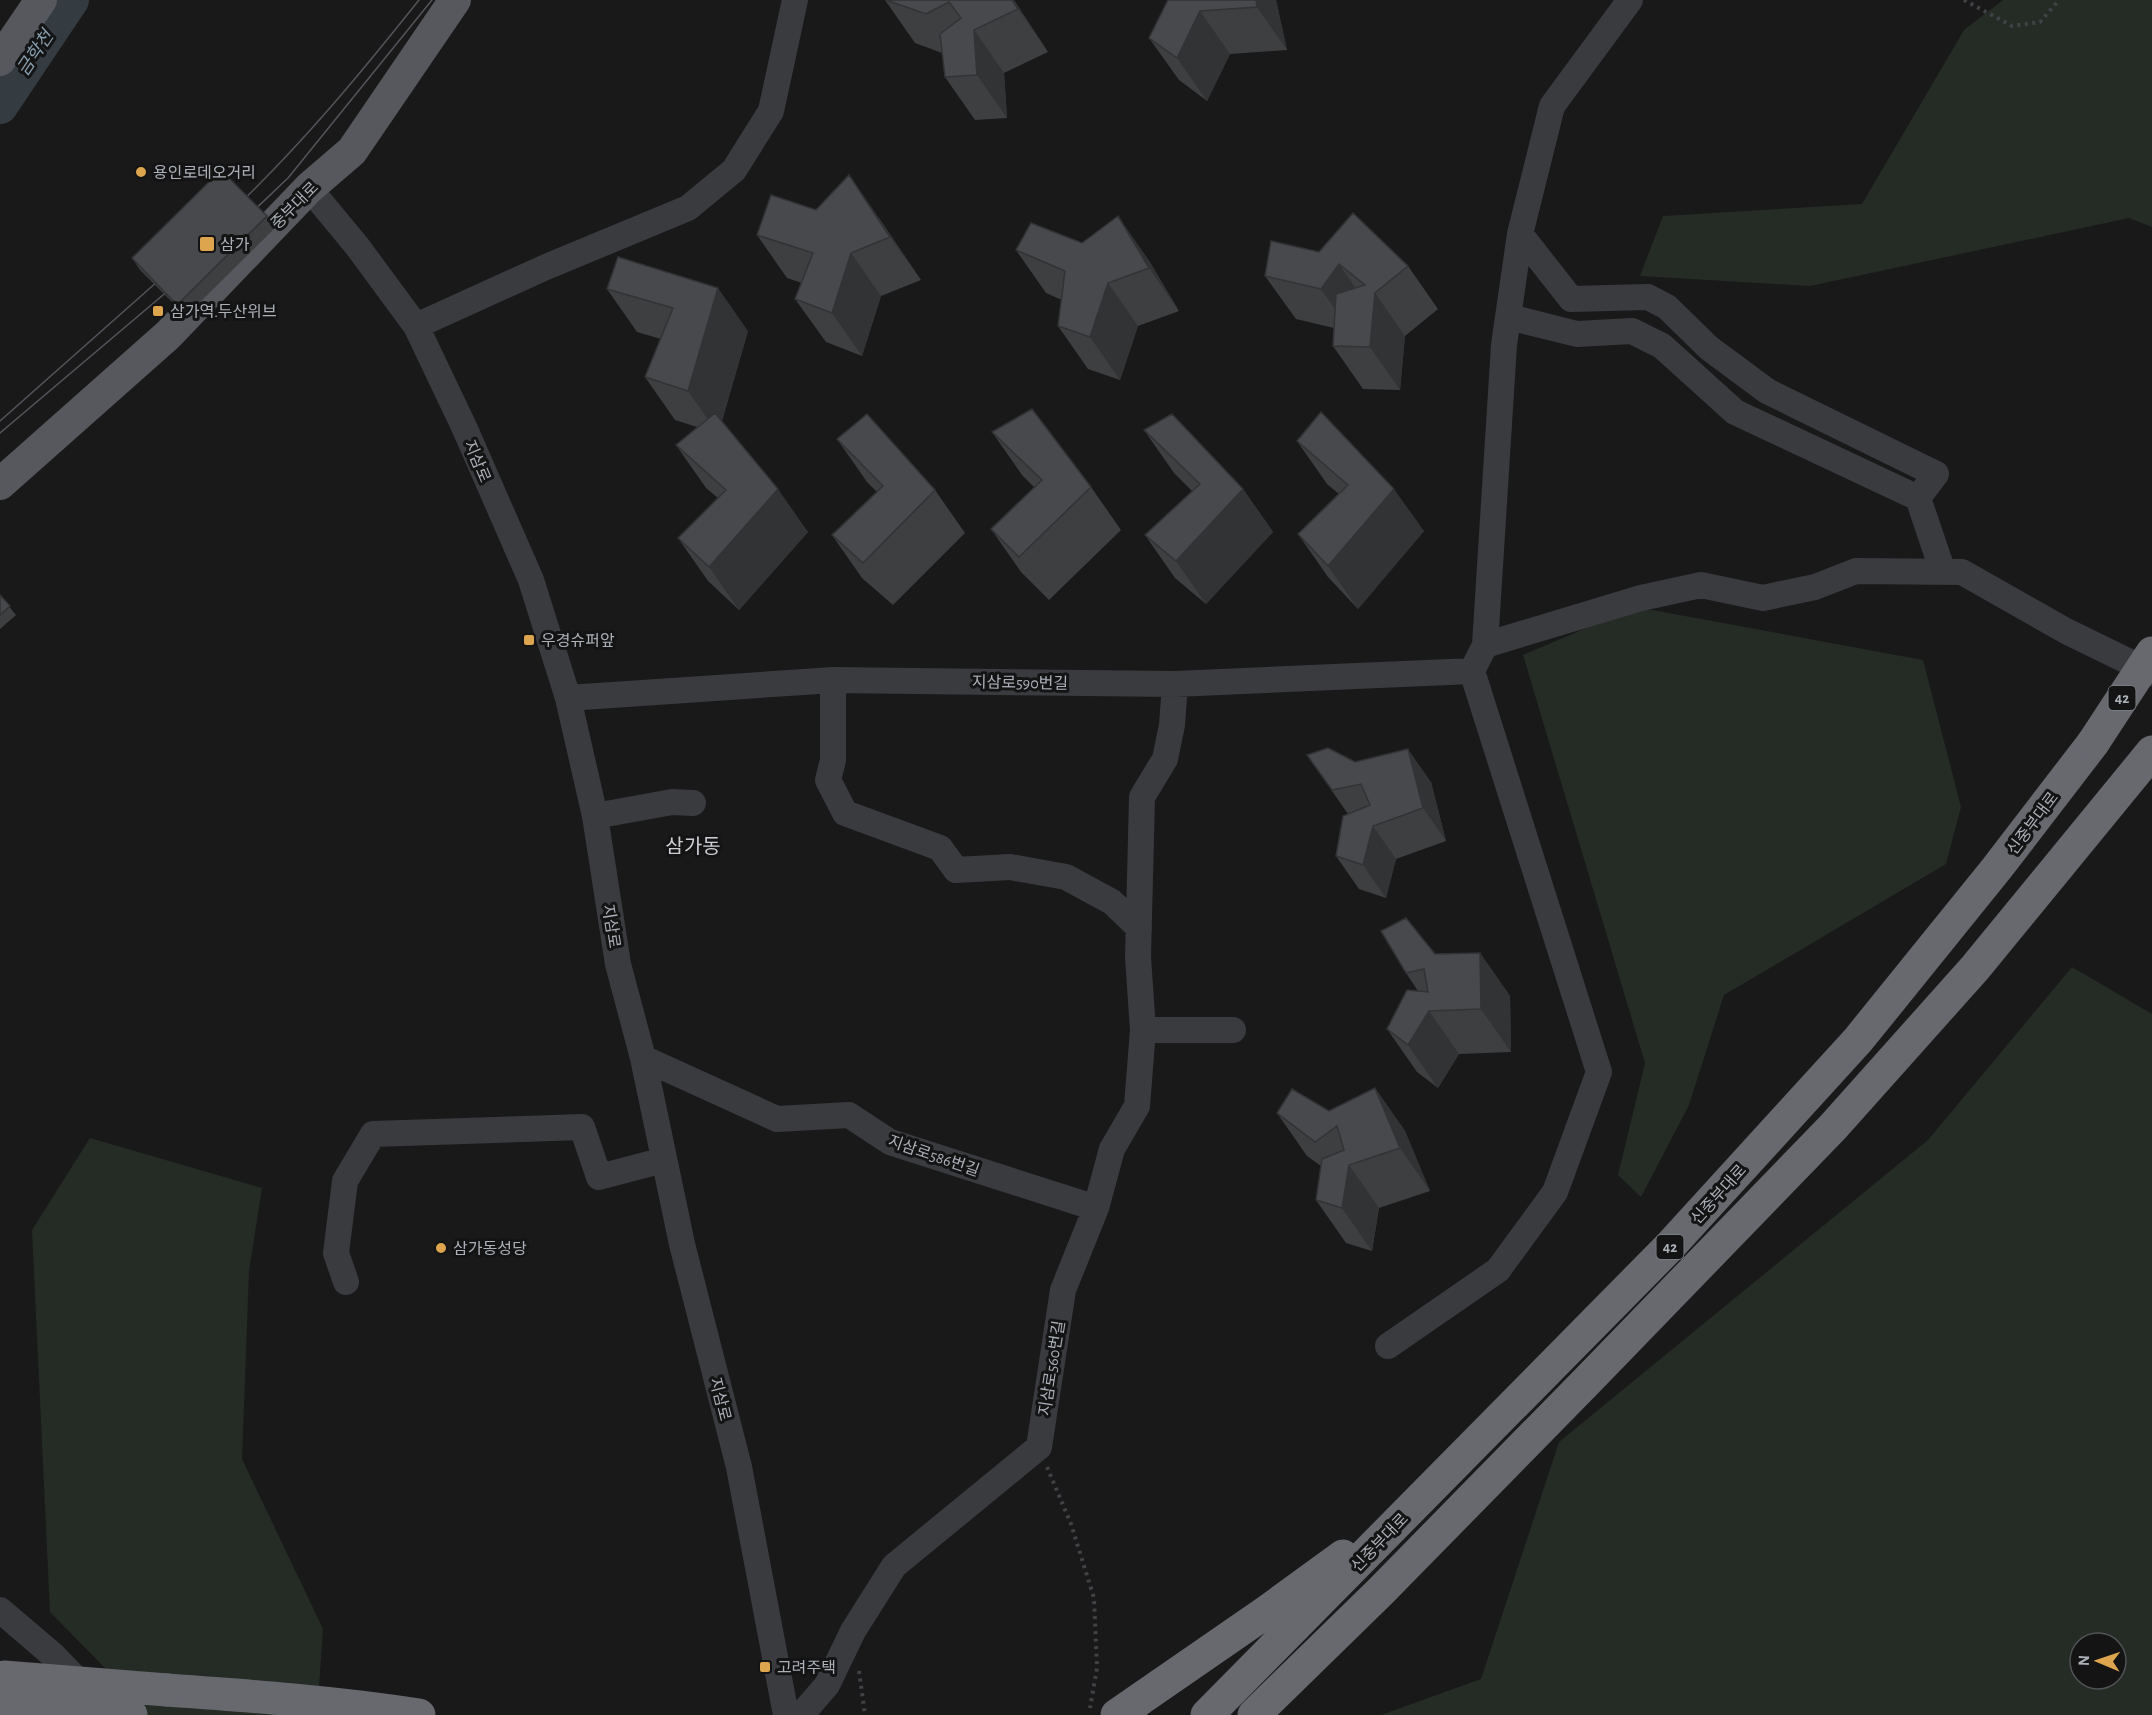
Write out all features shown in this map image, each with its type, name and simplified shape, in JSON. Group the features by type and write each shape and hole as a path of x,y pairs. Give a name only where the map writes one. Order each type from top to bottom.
{"highway":[{"name":"신중부대로","path":"1207,1715 1670,1246 1858,1040 1997,868 2093,743 2152,653"},
{"name":"42","path":"1254,1715 1380,1592 1563,1406 1833,1126 1975,968 2152,752"},
{"path":"1129,1707 1269,1610 1422,1498"},
{"path":"3,1692 167,1690 293,1699 371,1707 419,1715"},
{"path":"3,1692 130,1715"}],"main road":[{"path":"0,60 40,0"},
{"name":"중부대로","path":"0,484 168,335 309,188 352,151 455,0"}],"street":[{"path":"416,326 546,267 688,208 734,170 771,111 795,0"},
{"path":"1388,1346 1498,1270 1555,1192 1599,1072 1472,671 1485,645 1504,345 1520,234 1552,106 1630,0"},
{"name":"지삼로","path":"309,188 357,246 416,326 465,429 531,580 568,698 595,816 618,964 643,1058 682,1244 739,1467 786,1715"},
{"path":"1520,234 1571,298 1648,297 1667,307 1709,348 1767,391 1936,474 1918,498"},
{"path":"1509,317 1577,334 1632,332 1662,346 1736,412 1918,498 1943,572"},
{"path":"1485,645 1641,598 1701,585 1764,598 1815,587 1856,571 1962,572 2066,631 2152,673"},
{"name":"지삼로590번길","path":"568,698 833,680 1175,684 1472,671"},
{"path":"833,680 833,760 828,780 845,813 940,848 956,870 1010,867 1066,877 1112,902 1139,928"},
{"name":"지삼로560번길","path":"1039,1446 1063,1290 1096,1208 1112,1149 1137,1106 1143,1030 1138,957 1142,797 1165,759 1172,725 1175,684"},
{"path":"595,816 672,802 693,803"},
{"path":"1143,1030 1233,1030"},
{"name":"지삼로586번길","path":"643,1058 777,1119 849,1115 890,1142 1096,1208"},
{"path":"346,1282 336,1253 345,1180 374,1134 582,1127 599,1177 664,1160"},
{"path":"801,1715 827,1685 853,1631 894,1566 1039,1446"},
{"path":"0,1610 54,1656 94,1697 86,1715"}],"path":[{"path":"1964,0 2012,26 2040,22 2059,0"},
{"path":"1039,1446 1071,1524 1094,1598 1097,1668 1089,1715"}],"shaded area":[{"path":"2003,0 2152,0 2152,227 2129,218 1810,286 1640,276 1663,216 1862,204 1964,30"},
{"path":"1636,607 1923,660 1961,807 1946,864 1724,995 1689,1105 1641,1197 1618,1175 1645,1063 1523,655"},
{"path":"2072,967 2152,1014 2152,1715 1381,1715 1481,1679 1559,1442 1928,1140"},
{"path":"90,1138 262,1188 249,1271 242,1459 323,1629 317,1715 113,1715 105,1668 50,1612 32,1230"}],"building":[{"path":"886,0 1012,0 1018,9 974,30 977,75 945,77 940,34 961,18 949,2 926,14"},
{"path":"1168,0 1256,0 1257,7 1200,11 1177,58 1149,38"},
{"path":"221,170 267,216 177,305 132,258"},
{"path":"849,175 890,237 851,253 832,313 795,299 813,253 757,235 771,195 816,210"},
{"path":"1353,213 1408,266 1375,293 1370,347 1333,346 1336,294 1365,285 1339,264 1321,289 1265,276 1271,241 1319,252"},
{"path":"1118,216 1149,268 1108,283 1090,337 1058,326 1065,271 1016,250 1031,223 1082,243"},
{"path":"618,257 718,288 688,391 645,377 673,308 607,289"},
{"path":"1032,409 1091,487 1019,557 991,529 1042,480 992,432"},
{"path":"1321,412 1394,489 1328,566 1298,534 1348,485 1297,441"},
{"path":"715,413 778,489 709,567 678,538 726,490 676,445"},
{"path":"867,414 935,490 863,563 832,535 883,486 837,439"},
{"path":"1172,414 1243,489 1176,561 1145,535 1200,484 1144,430"},
{"path":"0,595 10,606 0,615"},
{"path":"1328,748 1355,762 1408,749 1423,808 1373,826 1363,865 1336,856 1343,816 1370,805 1361,784 1332,790 1307,755"},
{"path":"1406,918 1435,954 1480,953 1481,1009 1429,1011 1408,1045 1387,1029 1407,990 1428,992 1424,969 1406,973 1381,931"},
{"path":"1375,1088 1400,1148 1349,1165 1342,1208 1316,1200 1322,1159 1344,1150 1337,1126 1315,1142 1277,1113 1292,1089 1329,1111"}],"waterway":[{"name":"금학천","path":"0,106 71,0"}],"tram line":[{"path":"234,209 330,108 419,0"},
{"path":"246,218 288,178 432,0"},
{"path":"0,421 167,273"},
{"path":"0,433 176,284"}],"place":[{"name":"용인로데오거리","path":"141,172"},
{"name":"삼가","path":"207,244"},
{"name":"삼가역.두산위브","path":"158,311"},
{"name":"우경슈퍼앞","path":"529,640"},
{"name":"삼가동성당","path":"441,1248"},
{"name":"고려주택","path":"765,1667"}],"district":[{"name":"삼가동","path":"693,846"}]}
